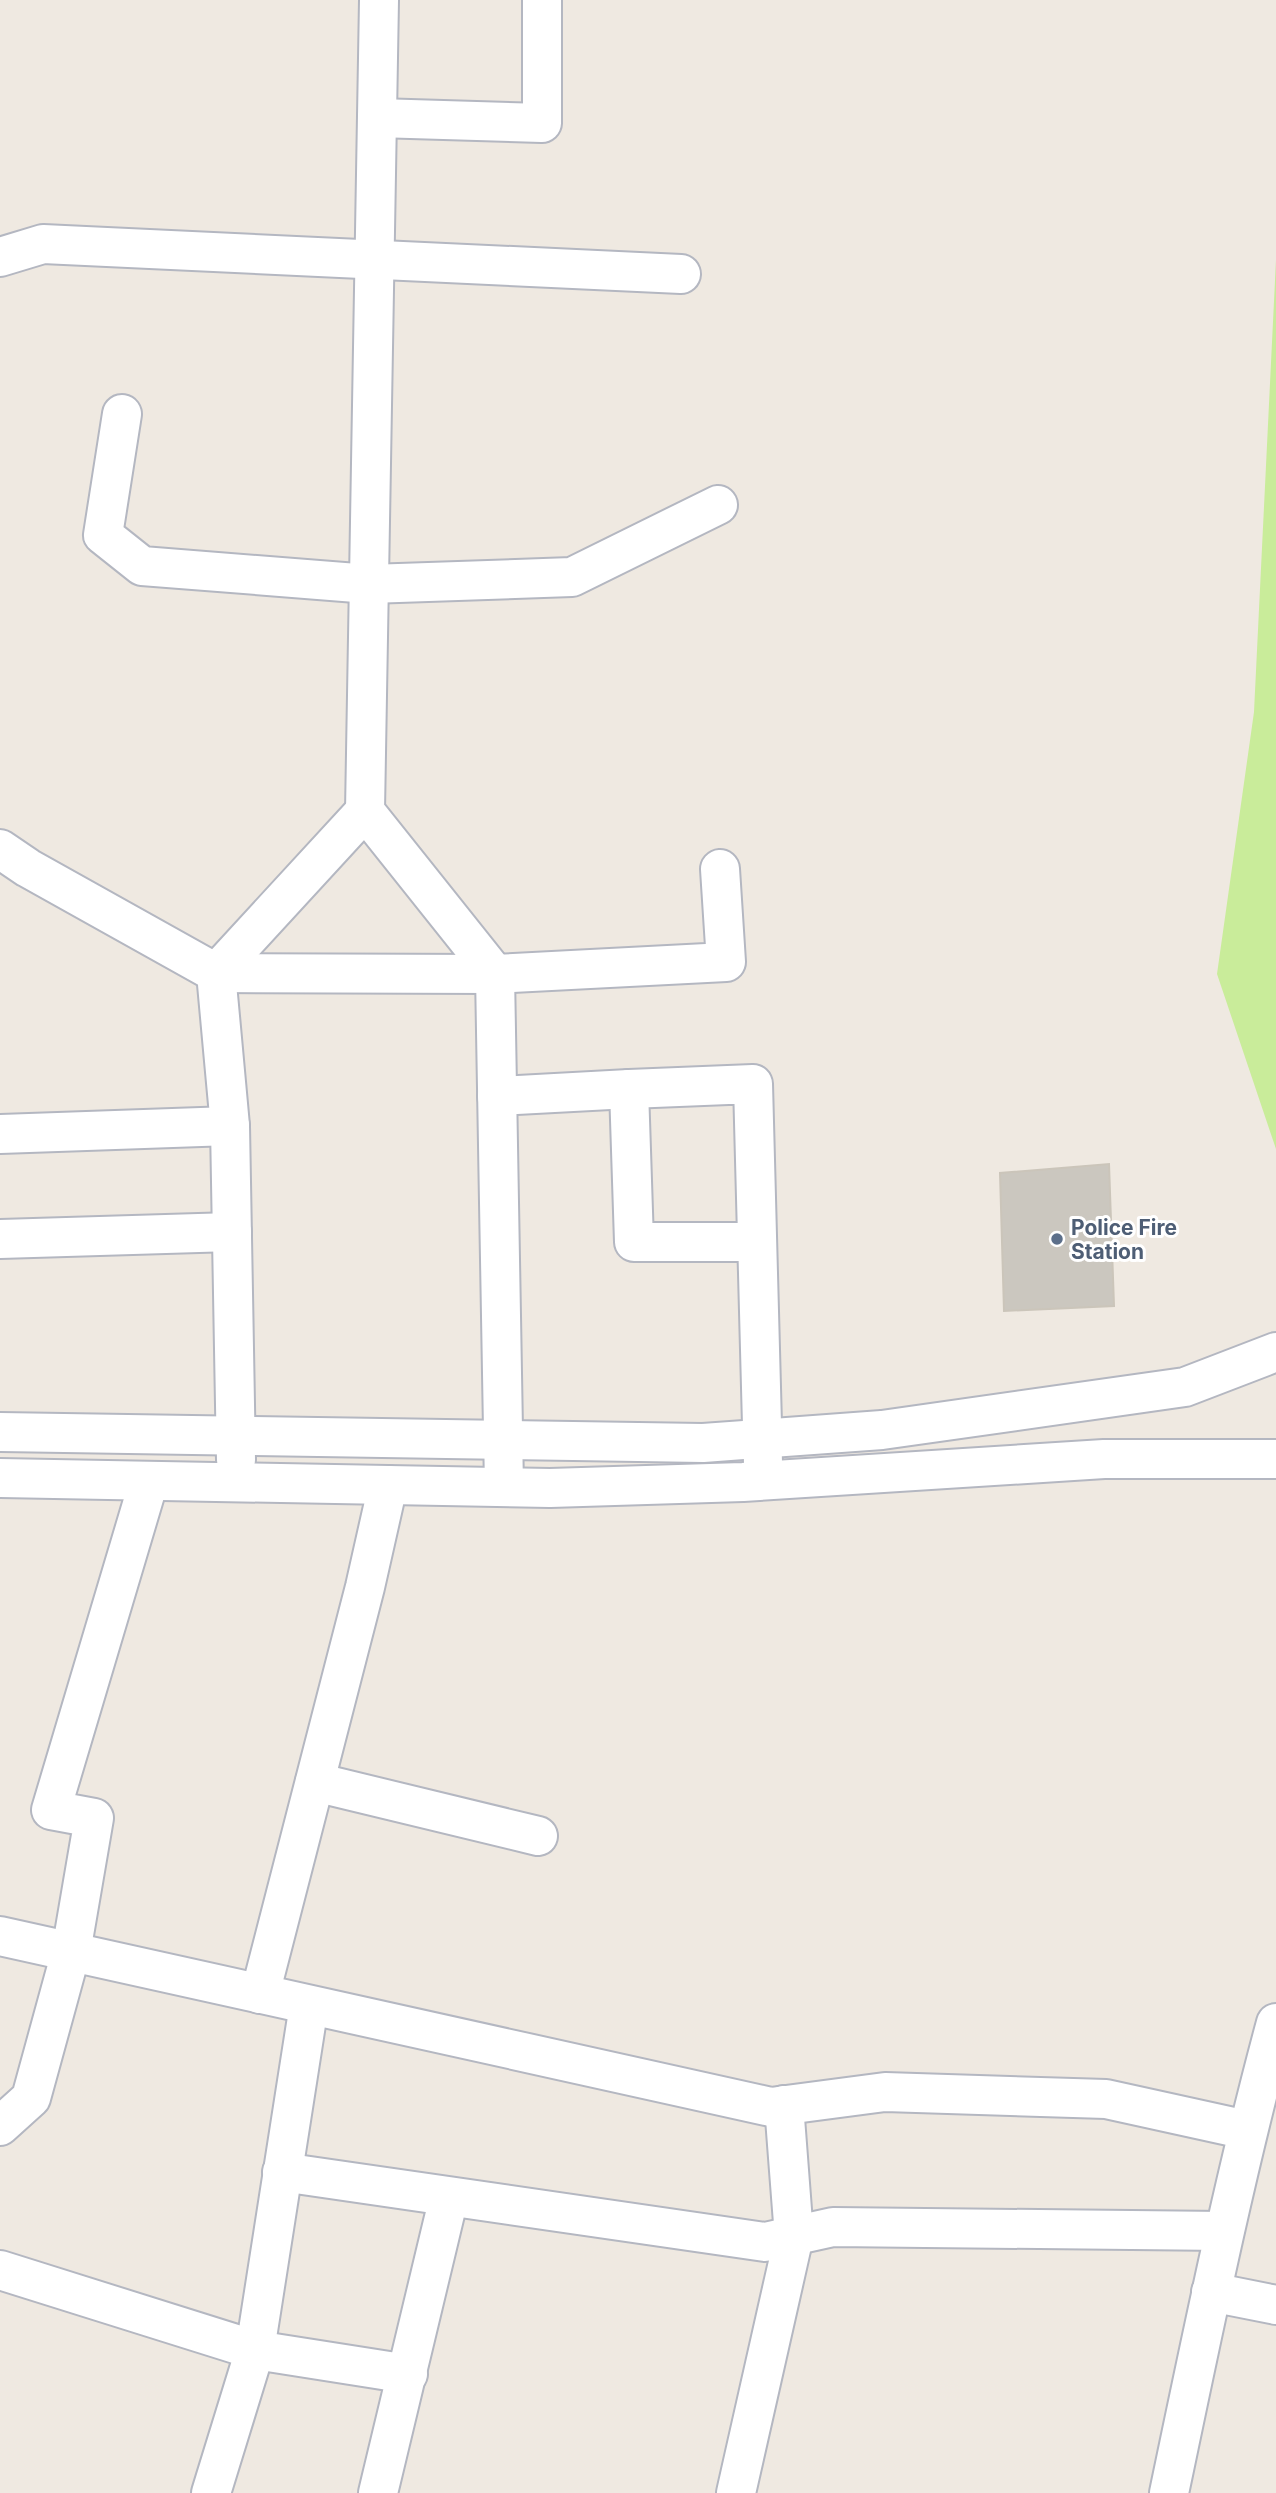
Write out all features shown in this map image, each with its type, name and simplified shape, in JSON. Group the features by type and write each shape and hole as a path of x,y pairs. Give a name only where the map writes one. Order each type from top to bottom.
{"street":[{"path":"379,0 365,811 495,974 504,1487"},
{"path":"377,118 541,123 542,0"},
{"path":"0,257 43,244 681,274"},
{"path":"122,414 103,535 142,566 369,584 572,577 718,505"},
{"path":"236,1482 230,1126 216,973 365,811"},
{"path":"0,849 27,868 216,973 495,974 726,962 720,869"},
{"path":"497,1096 753,1084 763,1480"},
{"path":"629,1089 634,1242 756,1242"},
{"path":"0,1134 230,1126"},
{"path":"0,1239 232,1232"},
{"path":"0,1432 703,1443 882,1430 1185,1387 1276,1352"},
{"path":"0,1478 550,1488 763,1480 1104,1459 1276,1459"},
{"path":"0,2126 31,2098 71,1952 94,1818 51,1810 149,1481"},
{"path":"260,1994 388,1485"},
{"path":"315,1782 538,1836"},
{"path":"0,1936 771,2107 885,2092 1106,2099 1247,2130"},
{"path":"211,2493 255,2350 309,2005"},
{"path":"1169,2493 1224,2231 1247,2130 1276,2023"},
{"path":"736,2493 794,2236 784,2105"},
{"path":"282,2172 765,2242 833,2227 1224,2231"},
{"path":"378,2493 449,2197"},
{"path":"0,2270 255,2350 408,2374"},
{"path":"1211,2292 1276,2305"}],"green space":[{"path":"1276,260 1276,1149 1217,974 1254,712"}],"building":[{"name":"Police Fire Station","path":"1109,1164 1114,1306 1004,1311 1000,1173"}],"place":[{"name":"Police Fire Station","path":"1057,1239"}]}
